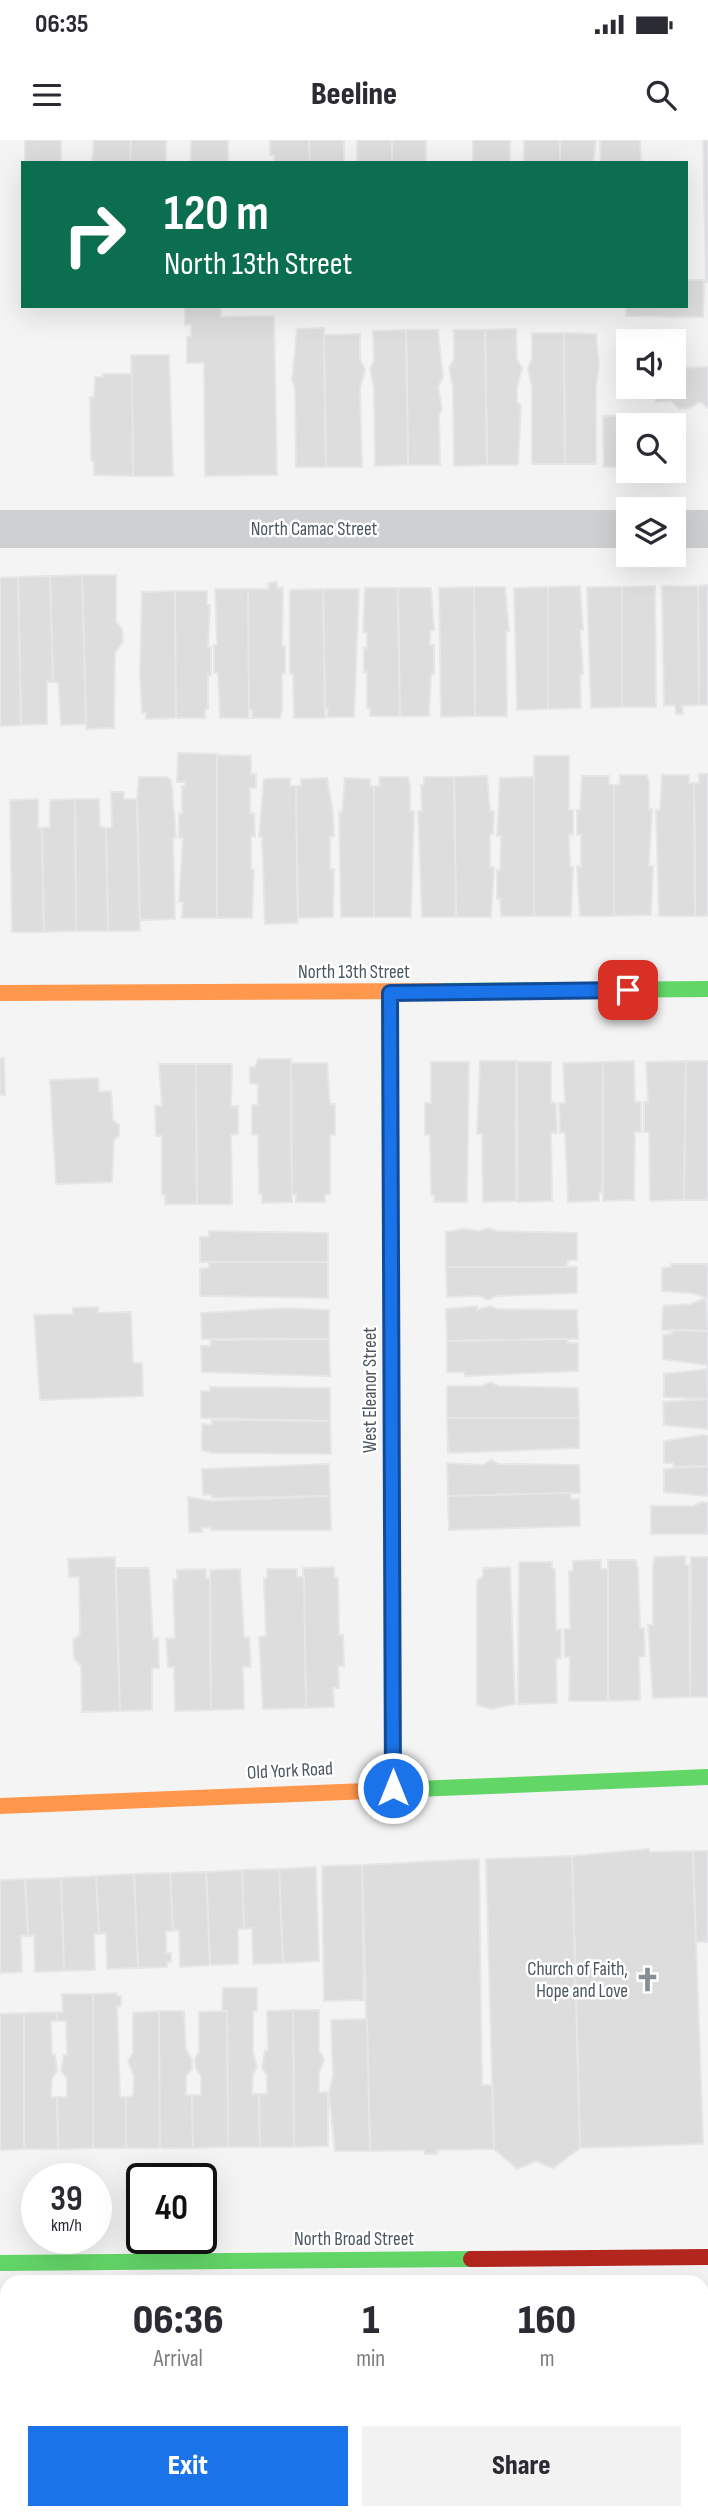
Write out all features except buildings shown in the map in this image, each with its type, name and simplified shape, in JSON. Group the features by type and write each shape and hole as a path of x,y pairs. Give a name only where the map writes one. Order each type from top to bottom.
{"street":[{"name":"North Camac Street","path":"0,529 616,529"},
{"path":"686,529 708,529"},
{"name":"North 13th Street","path":"0,993 390,993 708,989"},
{"name":"West Eleanor Street","path":"390,993 393,1788"},
{"name":"Old York Road","path":"0,1806 708,1777"},
{"name":"North Broad Street","path":"0,2263 117,2272 708,2257"}],"traffic: fast":[{"path":"441,991 708,989"},
{"path":"390,993 393,1788"},
{"path":"416,1789 708,1777"},
{"path":"0,2263 471,2259"}],"traffic: slow":[{"path":"0,993 441,991"},
{"path":"0,1806 416,1789"}],"traffic: jam":[{"path":"471,2259 708,2257"}],"place":[{"name":"Church of Faith, Hope and Love","path":"648,1980"}],"route":[{"path":"393,1788 390,993 628,990"}]}
